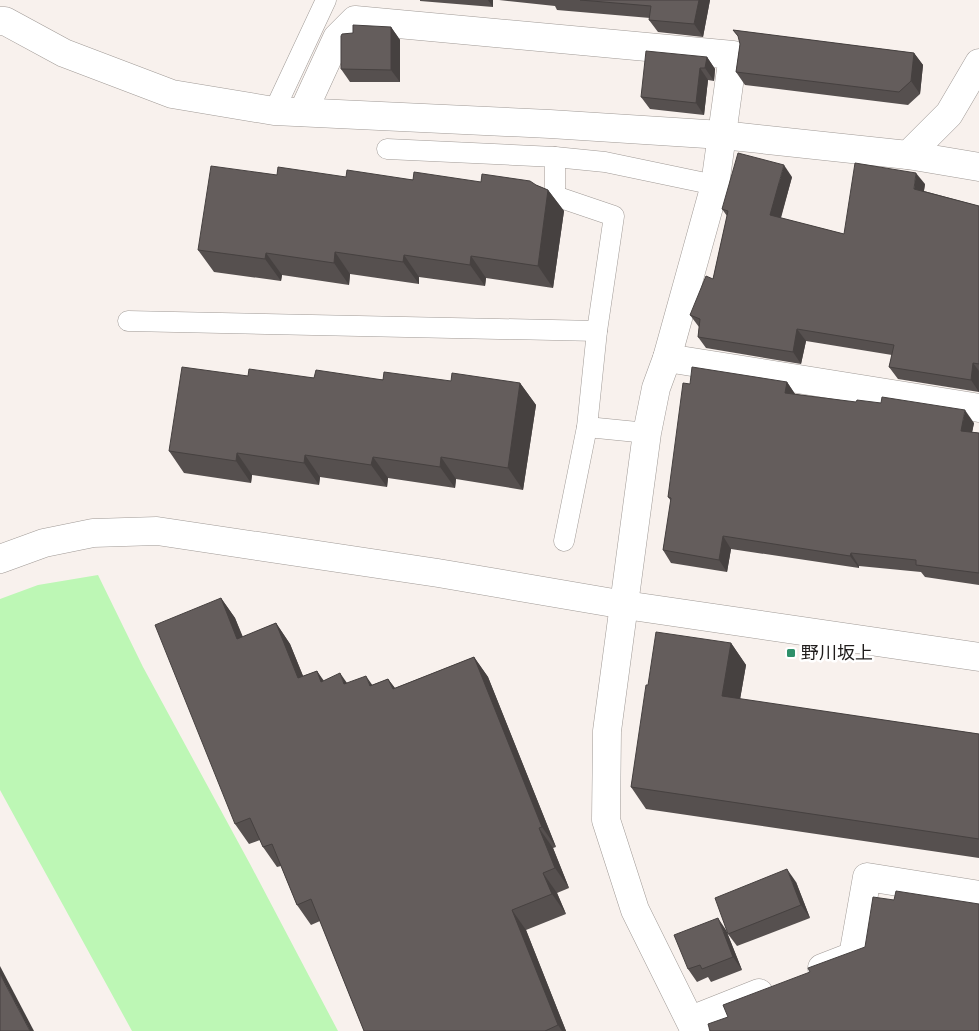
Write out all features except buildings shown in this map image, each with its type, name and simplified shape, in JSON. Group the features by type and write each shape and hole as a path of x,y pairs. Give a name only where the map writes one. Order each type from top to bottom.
{"street":[{"path":"5,18 64,53 172,94 274,111 550,124 722,136 908,155 979,167"},
{"path":"303,112 337,38 355,20 733,55 715,185 667,358 656,388 648,432 607,732 606,820 635,910 693,1026 790,981 853,956 867,877 979,896"},
{"path":"908,155 949,114 979,63"},
{"path":"667,358 979,408"},
{"path":"0,559 44,544 93,533 157,531 438,573 625,605 979,657"}],"lane":[{"path":"274,111 326,0"},
{"path":"387,149 555,157 605,162 715,185"},
{"path":"555,157 555,196 614,216 597,331 587,427 564,541"},
{"path":"128,321 597,331"},
{"path":"587,427 648,432"}],"green space":[{"path":"98,575 143,667 338,1031 132,1031 0,790 0,599 38,585"}],"place":[{"name":"野川坂上","path":"791,653"}]}
